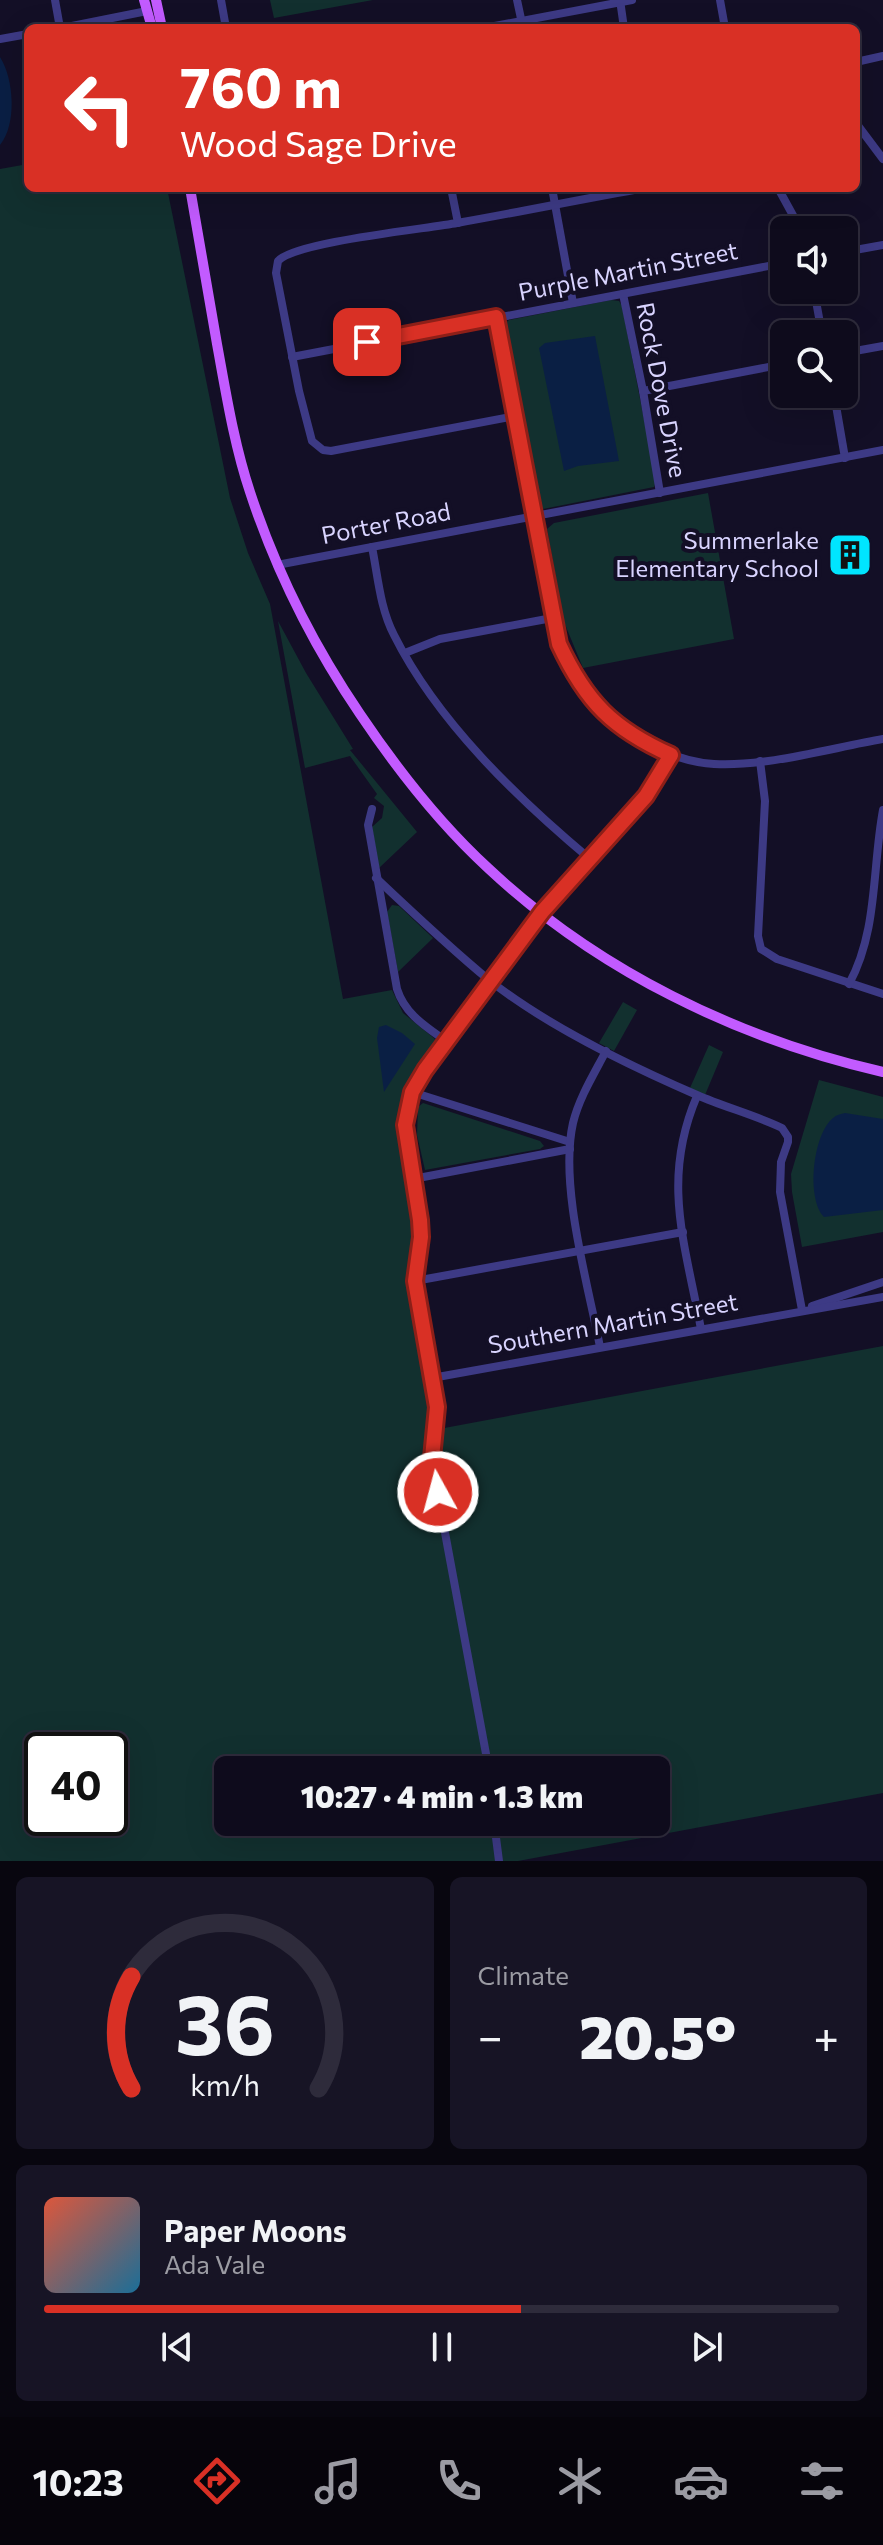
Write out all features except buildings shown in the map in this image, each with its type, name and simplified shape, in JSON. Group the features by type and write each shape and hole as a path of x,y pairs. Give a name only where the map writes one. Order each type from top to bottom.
{"main road":[{"path":"156,0 161,24"},
{"path":"191,192 229,411 249,490 277,565 305,624 336,679 411,786 488,868 542,912 620,967 676,998 752,1031 811,1053 883,1072"}],"street":[{"path":"55,0 60,24"},
{"path":"221,0 225,24"},
{"path":"517,0 522,24 632,0"},
{"path":"720,0 724,24"},
{"path":"620,1 623,24"},
{"path":"82,24 135,14 146,6"},
{"path":"0,39 24,35"},
{"path":"860,61 883,56"},
{"path":"860,128 883,159"},
{"path":"452,192 458,223"},
{"path":"553,192 573,303"},
{"path":"515,416 323,450 312,441 292,357 276,273 278,261 282,256 364,236 458,223 622,192"},
{"path":"780,192 793,216"},
{"path":"858,249 883,245"},
{"name":"Purple Martin Street","path":"292,357 770,266"},
{"name":"Rock Dove Drive","path":"623,294 660,493"},
{"path":"496,317 552,618 567,661 592,700 624,731 671,755 712,764 760,761 883,739"},
{"path":"858,350 883,346"},
{"path":"643,391 770,367"},
{"path":"836,408 845,458"},
{"name":"Porter Road","path":"277,565 883,450"},
{"path":"372,547 388,619 405,653 446,714 500,778 538,816 590,859"},
{"path":"405,653 440,639 552,618"},
{"path":"486,1756 433,1468 437,1407 415,1281 421,1227 405,1125 412,1092 446,1041 542,912 646,796 671,755"},
{"path":"760,761 765,801 758,936 761,949 777,959 883,994"},
{"path":"372,809 368,825 400,1000 411,1015 446,1041"},
{"path":"849,984 861,956 872,913 883,810"},
{"path":"376,878 436,935 491,981 558,1025 697,1096 782,1128 788,1137 781,1162 780,1192 802,1310"},
{"path":"600,1347 569,1181 572,1126 582,1097 606,1051"},
{"path":"412,1092 570,1146"},
{"path":"697,1096 685,1125 678,1163 677,1194 701,1329"},
{"path":"413,1179 570,1146"},
{"path":"415,1281 683,1232"},
{"name":"Southern Martin Street","path":"802,1310 883,1282"},
{"name":"Southern Martin Street","path":"432,1378 883,1297"},
{"path":"496,1836 499,1861"}],"green space":[{"path":"270,0 373,0 274,18"},
{"path":"24,165 24,192 168,192 230,498 248,553 270,604 343,999 392,990 403,1013 435,1039 434,1046 415,1072 408,1089 401,1127 417,1227 411,1289 432,1402 430,1439 439,1429 883,1346 883,1793 670,1833 670,1756 214,1756 214,1836 652,1836 518,1861 0,1861 0,169"},
{"path":"619,301 622,306 656,481 654,487 543,509 537,505 504,324 509,320"},
{"path":"708,493 734,639 583,668 564,622 547,529 554,523"},
{"path":"278,621 353,749 350,750 417,832 379,868 372,827 382,818 384,806 374,798 377,794 350,756 305,768"},
{"path":"392,905 399,906 433,938 398,972 387,912"},
{"path":"623,1002 637,1010 614,1051 599,1043"},
{"path":"709,1045 723,1052 705,1095 690,1088"},
{"path":"819,1080 883,1097 883,1232 802,1247 791,1174"},
{"path":"423,1103 540,1141 544,1146 425,1170 417,1135 418,1107"}],"water":[{"path":"0,57 8,77 12,101 9,125 0,145"},
{"path":"595,336 619,461 578,466 564,471 539,348 545,343"},
{"path":"386,1025 415,1044 384,1092 377,1038 379,1027"},
{"path":"845,1113 883,1119 883,1210 824,1217 815,1196 817,1151 826,1126 834,1117"}],"place":[{"name":"Summerlake Elementary School","path":"850,555"}],"route":[{"path":"367,342 496,317 559,644 592,700 616,724 671,755 646,796 542,912 417,1080 407,1105 405,1135 421,1227 415,1281 437,1407 432,1458 438,1492"}]}
